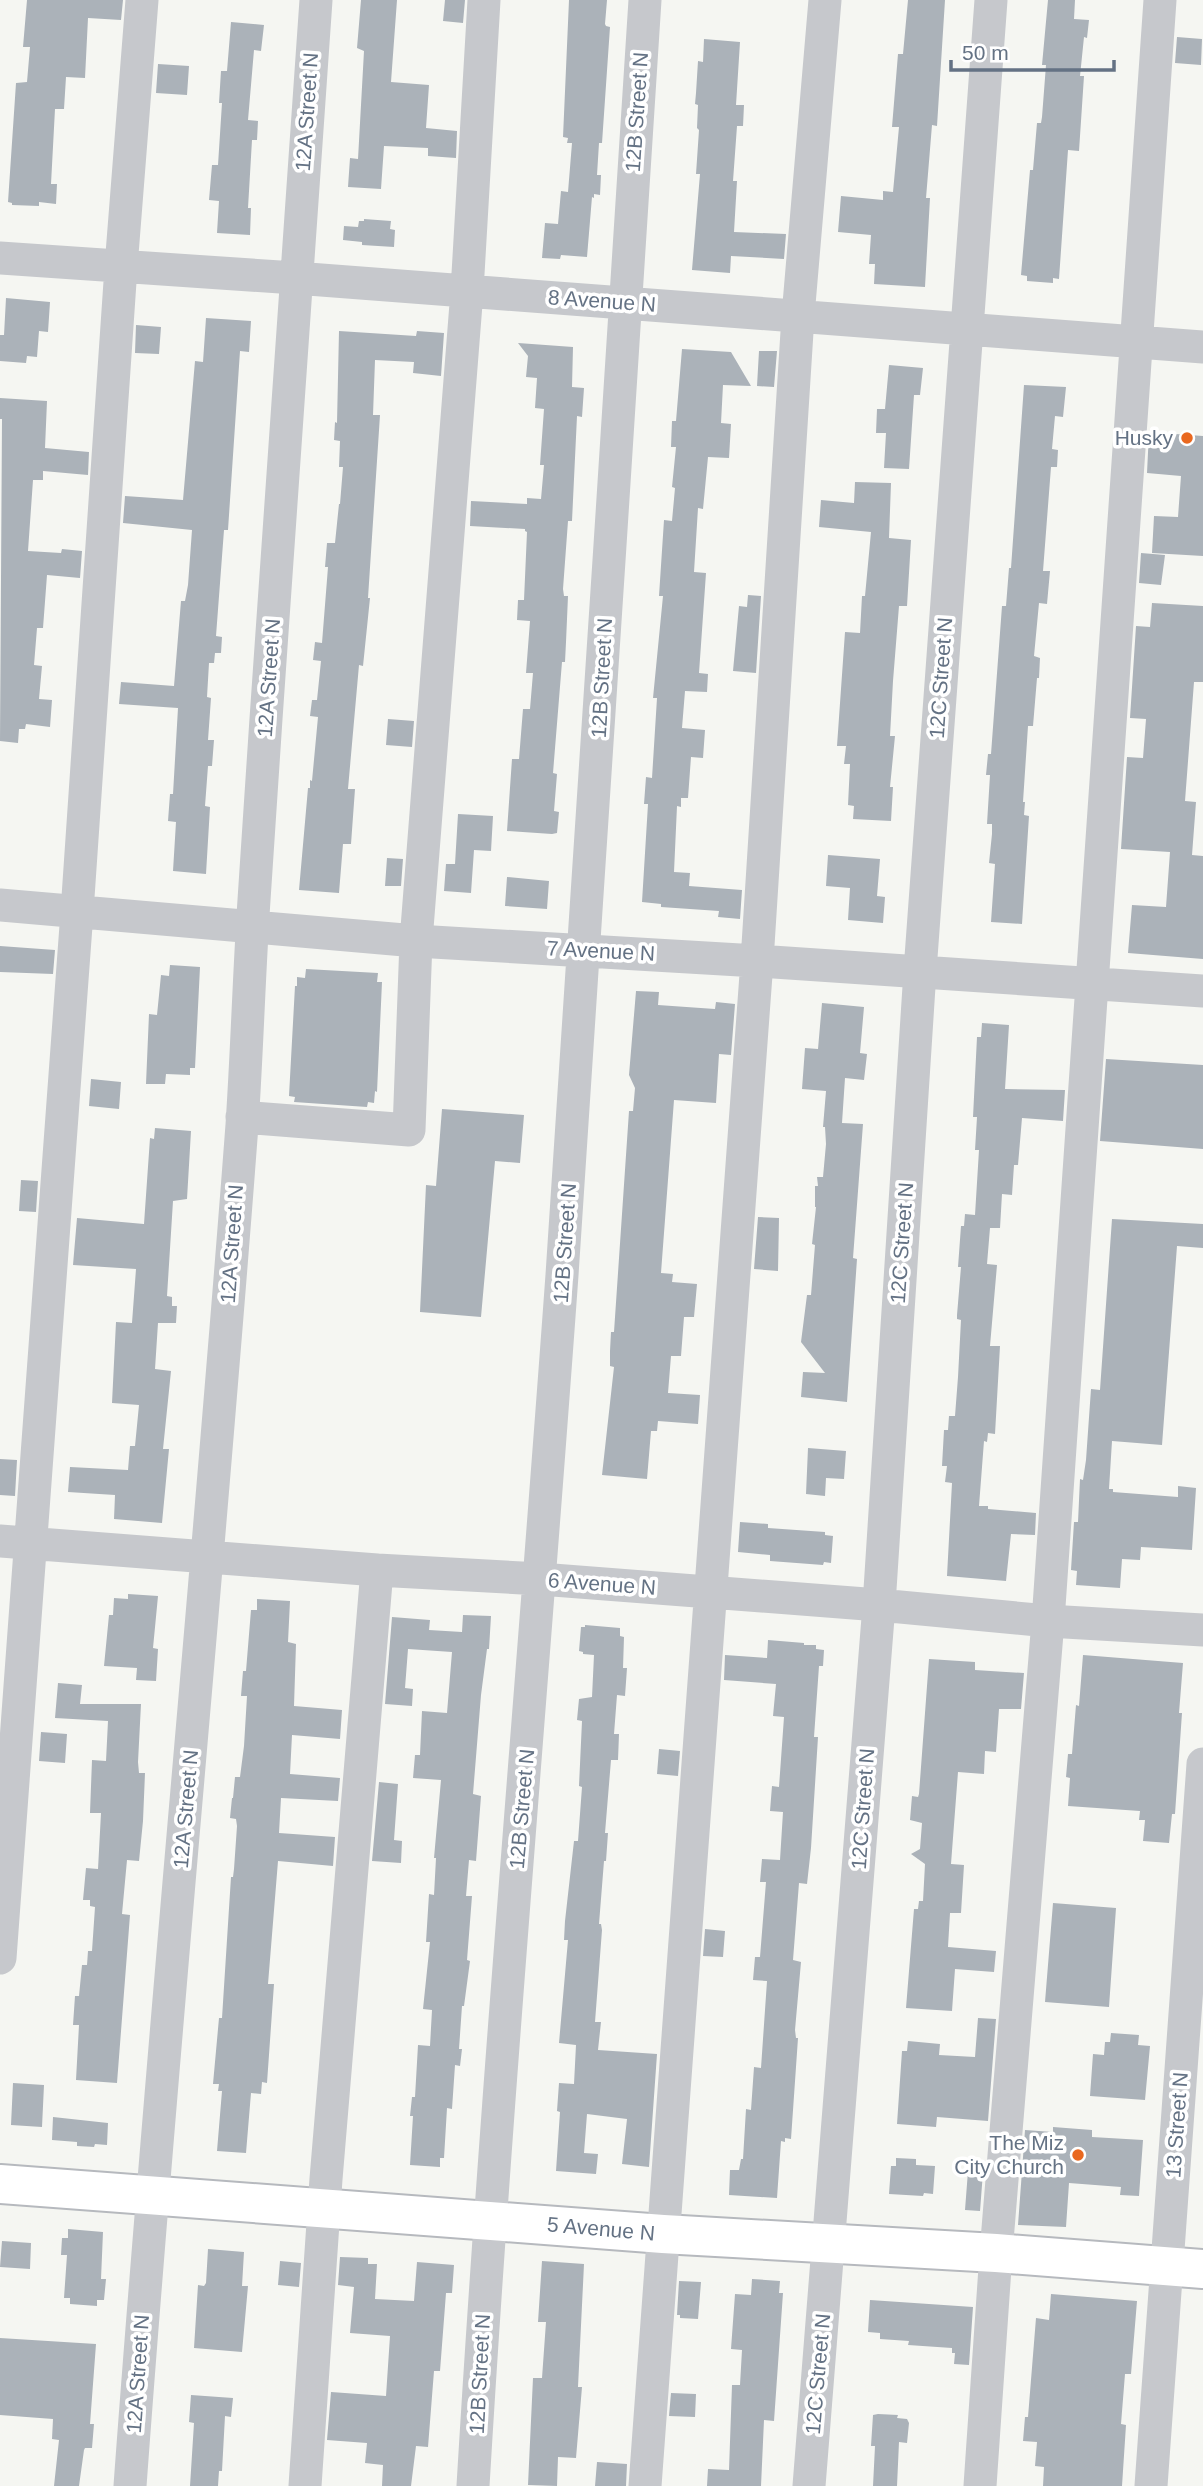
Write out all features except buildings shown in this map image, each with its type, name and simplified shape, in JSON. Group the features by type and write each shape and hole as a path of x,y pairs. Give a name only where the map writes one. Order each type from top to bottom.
{"main road":[{"name":"5 Avenue N","path":"0,2184 663,2234 996,2253 1185,2268"}],"street":[{"path":"0,1958 15,1542 77,912 142,0"},
{"name":"12A Street N","path":"130,2486 151,2195 208,1556 242,1117 252,926 316,0"},
{"path":"242,1117 410,1130 416,941 467,291 484,0"},
{"name":"12B Street N","path":"473,2486 489,2220 586,950 624,303 645,0"},
{"path":"645,2486 757,961 798,316 825,0"},
{"name":"12C Street N","path":"808,2486 879,1605 920,971 991,0"},
{"path":"980,2486 996,2253 1048,1620 1160,0"},
{"name":"8 Avenue N","path":"0,258 1203,347"},
{"name":"7 Avenue N","path":"0,905 416,941 1203,991"},
{"name":"6 Avenue N","path":"15,1542 1203,1630"},
{"path":"305,2486 324,2207 377,1570"},
{"name":"13 Street N","path":"1151,2486 1185,2268 1203,1764"}],"place":[{"name":"Husky","path":"1187,438"},
{"name":"The Miz City Church","path":"1078,2155"}]}
